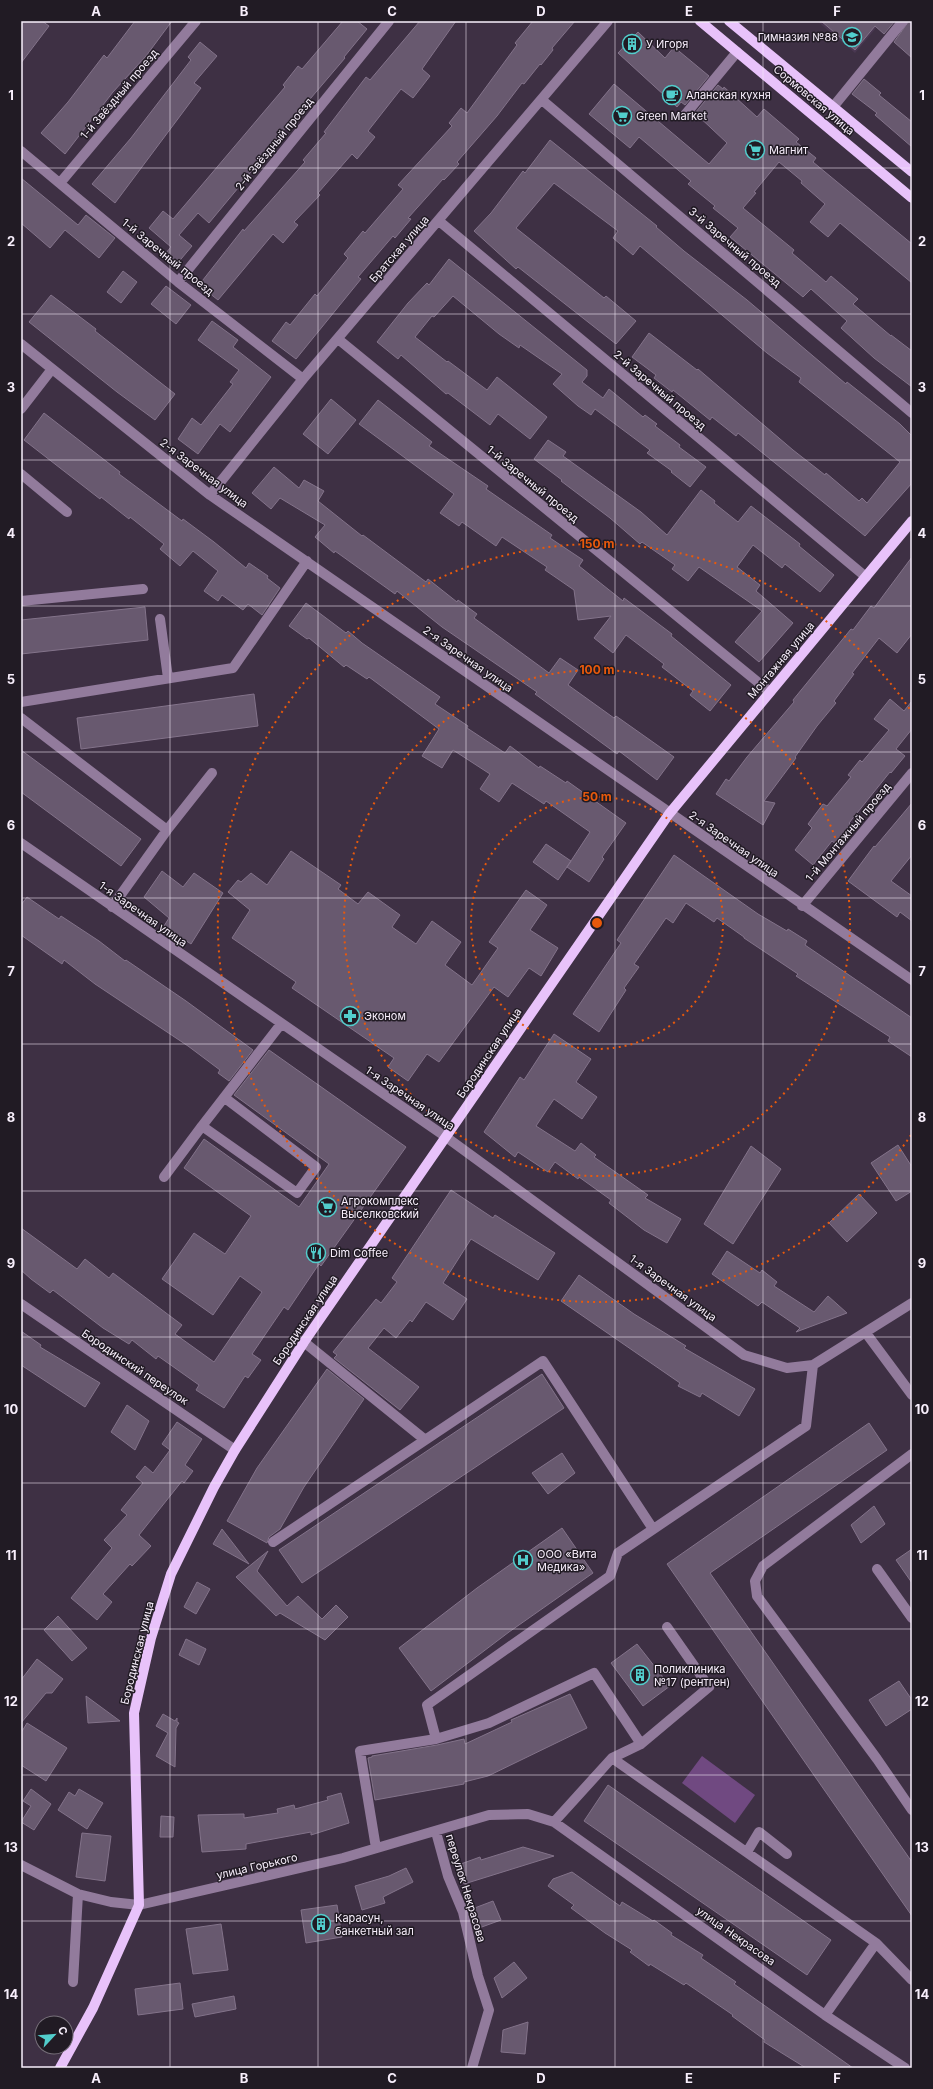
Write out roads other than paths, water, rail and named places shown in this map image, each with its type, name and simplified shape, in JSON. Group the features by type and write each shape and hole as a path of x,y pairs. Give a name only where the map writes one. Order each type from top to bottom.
{"main road":[{"name":"Сормовская улица","path":"700,21 912,198"},
{"name":"Сормовская улица","path":"729,21 912,172"},
{"name":"Монтажная улица","path":"669,814 912,521"},
{"name":"Бородинская улица","path":"139,1905 134,1713 151,1638 171,1574 214,1487 235,1450 304,1342 669,814"},
{"path":"60,2068 93,2008 139,1905"}],"street":[{"name":"1-й Звёздный проезд","path":"60,183 196,21"},
{"name":"2-й Звёздный проезд","path":"178,282 389,21"},
{"name":"Братская улица","path":"210,495 302,379 439,221 608,21"},
{"path":"833,107 903,21"},
{"path":"684,116 737,52"},
{"name":"3-й Заречный проезд","path":"542,100 912,412"},
{"name":"1-й Заречный проезд","path":"21,151 178,282 302,379"},
{"name":"2-й Заречный проезд","path":"439,221 866,577"},
{"name":"1-й Заречный проезд","path":"338,339 770,692"},
{"name":"2-я Заречная улица","path":"21,344 210,495 802,906 912,980"},
{"path":"21,409 52,368"},
{"path":"21,474 67,512"},
{"path":"21,702 233,668 307,562"},
{"path":"21,601 143,589"},
{"path":"160,620 168,678"},
{"path":"21,718 167,830"},
{"path":"112,907 167,830 212,773"},
{"name":"1-й Монтажный проезд","path":"802,906 912,773"},
{"name":"1-я Заречная улица","path":"21,843 446,1137 744,1355 787,1368 813,1365"},
{"path":"164,1177 281,1024"},
{"path":"202,1126 297,1193 316,1167 225,1098"},
{"path":"436,1738 427,1705 610,1576 618,1553 806,1426 813,1365 912,1303"},
{"name":"Бородинский переулок","path":"21,1304 235,1450"},
{"path":"866,1333 912,1395"},
{"path":"304,1342 424,1439"},
{"path":"273,1542 424,1439 543,1361 653,1529"},
{"path":"912,1454 763,1566 755,1581 757,1596 877,1759 912,1810"},
{"path":"877,1569 912,1618"},
{"path":"554,1822 612,1758 641,1744 709,1687 667,1627"},
{"path":"376,1848 360,1751 436,1738 489,1723 594,1673 641,1744"},
{"path":"612,1758 876,1943 912,1980"},
{"name":"улица Горького","path":"21,1865 78,1894 110,1902 139,1905 343,1858 436,1832 489,1815 528,1814 554,1822"},
{"name":"улица Некрасова","path":"554,1822 825,2015 905,2068"},
{"name":"переулок Некрасова","path":"436,1832 448,1876 463,1912 478,1976 489,2010 472,2068"},
{"path":"747,1852 759,1832 787,1854"},
{"path":"73,1982 78,1894"},
{"path":"825,2015 876,1943"}],"place":[{"name":"Гимназия №88","path":"852,37"},
{"name":"У Игоря","path":"632,44"},
{"name":"Аланская кухня","path":"672,95"},
{"name":"Green Market","path":"622,116"},
{"name":"Магнит","path":"755,150"},
{"name":"Эконом","path":"350,1016"},
{"name":"Агрокомплекс Выселковский","path":"327,1207"},
{"name":"Dim Coffee","path":"316,1253"},
{"name":"ООО «Вита Медика»","path":"523,1560"},
{"name":"Поликлиника №17 (рентген)","path":"640,1675"},
{"name":"Карасун, банкетный зал","path":"321,1924"}]}
